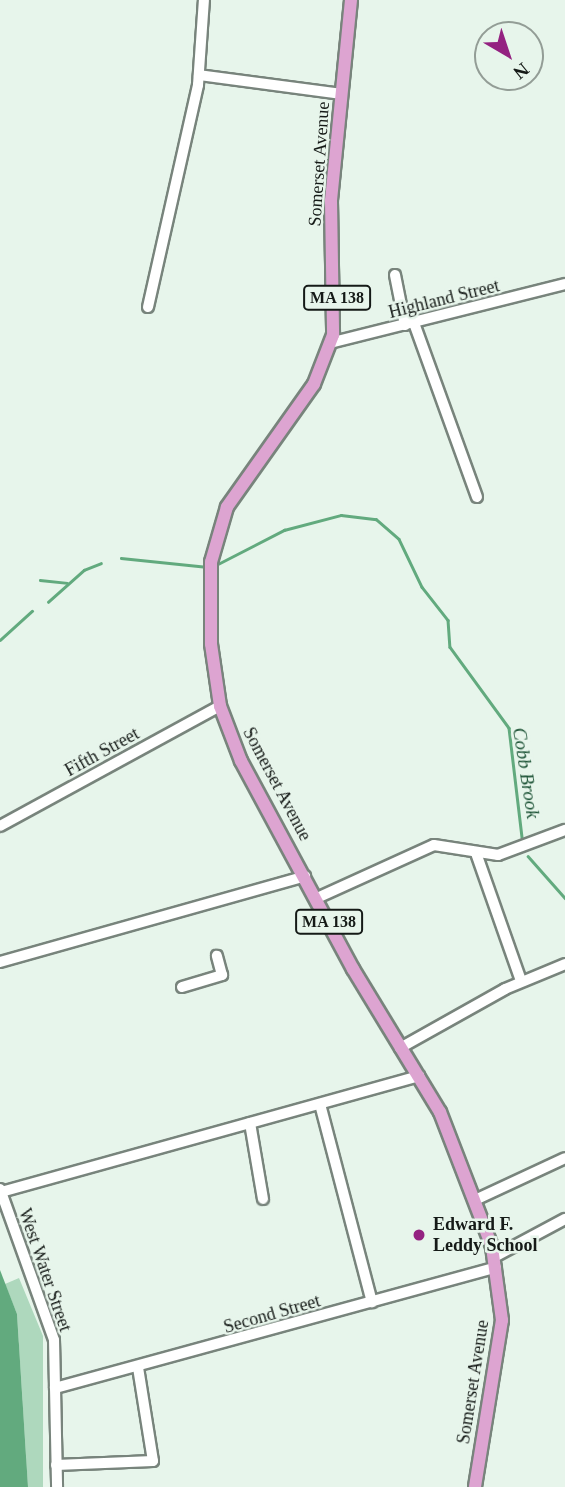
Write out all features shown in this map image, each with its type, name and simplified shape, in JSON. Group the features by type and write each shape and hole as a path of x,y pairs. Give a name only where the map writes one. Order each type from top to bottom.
{"main road":[{"name":"Somerset Avenue","path":"351,0 331,213 337,298 330,343 309,391 233,496 211,568 220,706 241,761 400,1048 448,1128 475,1200 495,1262 500,1341 475,1487"}],"street":[{"path":"148,307 199,75 204,0"},
{"path":"199,75 341,94"},
{"path":"395,275 410,324 477,497"},
{"name":"Highland Street","path":"330,343 565,284"},
{"name":"Fifth Street","path":"0,826 220,706"},
{"path":"317,898 434,845 498,855 565,830"},
{"path":"476,853 521,981"},
{"path":"0,962 304,876"},
{"path":"182,988 222,975 217,956"},
{"path":"400,1048 521,981 565,964"},
{"path":"0,1191 419,1076"},
{"path":"320,1104 372,1302"},
{"path":"250,1123 263,1199"},
{"path":"475,1200 565,1158"},
{"name":"West Water Street","path":"0,1191 51,1329 57,1487"},
{"name":"Second Street","path":"55,1388 372,1302 495,1262 565,1219"},
{"path":"56,1465 153,1461 138,1367"}],"shaded area":[{"path":"0,1270 17,1314 28,1487 0,1487"},
{"path":"19,1278 43,1336 43,1487 28,1487 17,1314 5,1284"}],"waterway":[{"name":"Cobb Brook","path":"214,566 284,530 341,515 376,519 399,539 422,587 448,620 450,647 509,728 522,837"},
{"name":"Cobb Brook","path":"121,558 208,567"},
{"name":"Cobb Brook","path":"48,602 84,570 101,563"},
{"path":"40,580 67,583"},
{"name":"Cobb Brook","path":"0,640 32,611"},
{"name":"Cobb Brook","path":"528,856 565,898"}],"place":[{"name":"Edward F. Leddy School","path":"419,1235"}]}
